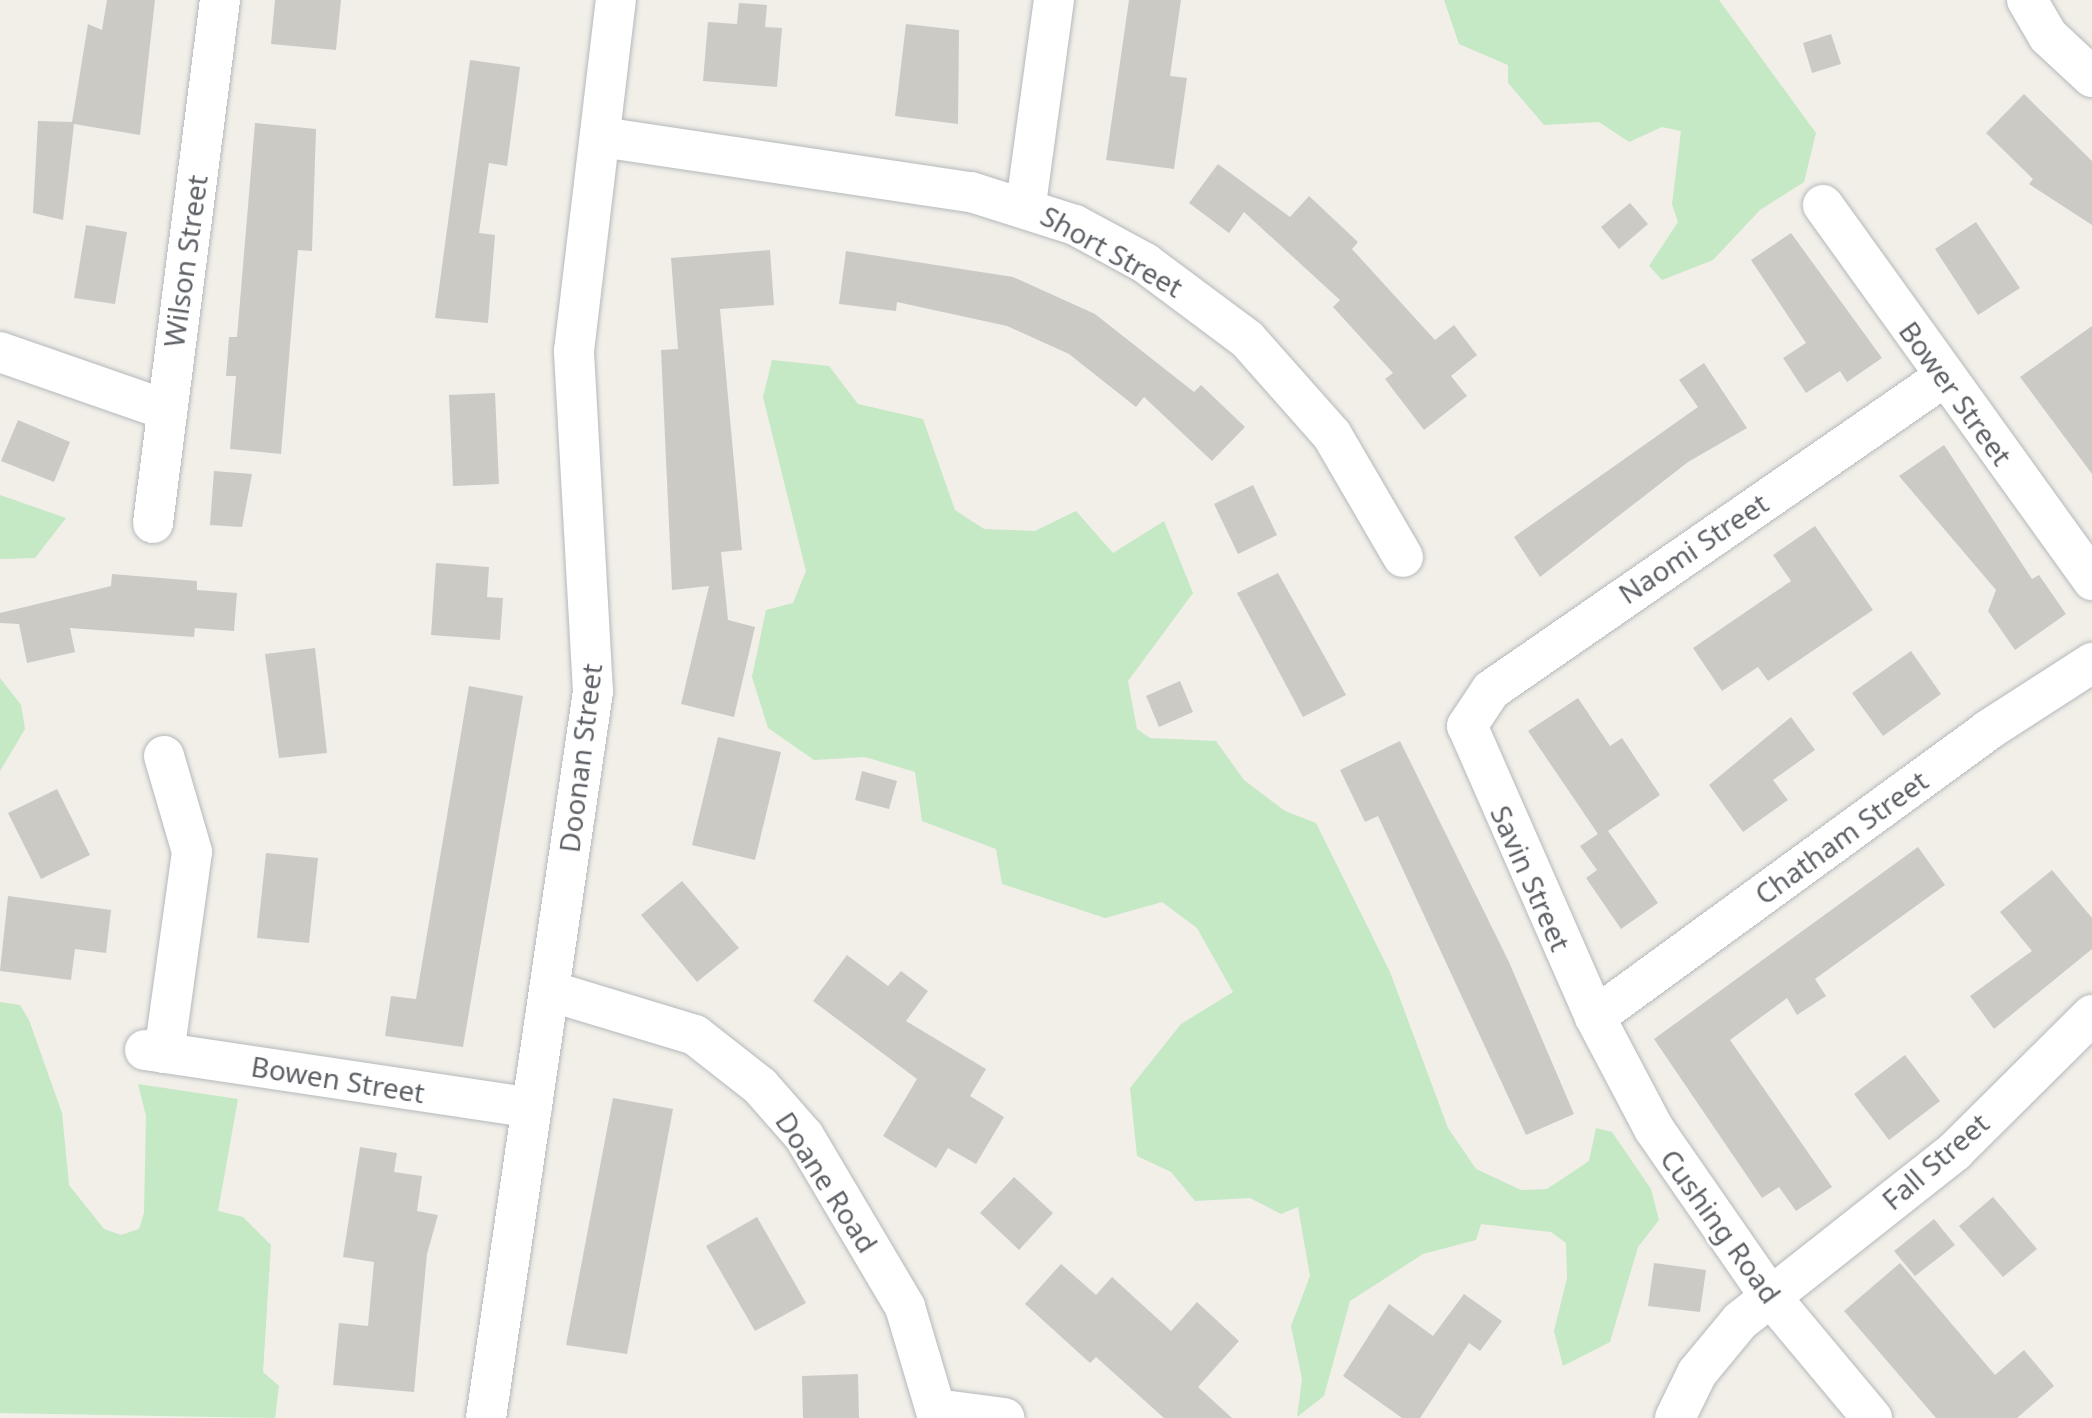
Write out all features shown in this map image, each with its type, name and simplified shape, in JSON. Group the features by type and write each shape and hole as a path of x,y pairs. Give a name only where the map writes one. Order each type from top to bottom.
{"street":[{"name":"Wilson Street","path":"153,523 164,409 220,0"},
{"name":"Doonan Street","path":"486,1418 532,1108 553,992 593,692 574,351 616,0"},
{"path":"1026,204 1054,0"},
{"path":"2027,0 2048,36 2092,77"},
{"name":"Short Street","path":"601,137 1026,204 1145,263 1247,339 1332,435 1403,557"},
{"name":"Bower Street","path":"1823,205 2092,580"},
{"path":"0,352 164,409"},
{"name":"Naomi Street","path":"1469,738 1468,719 1491,690 1944,377"},
{"name":"Chatham Street","path":"1595,1017 1988,730 2092,663"},
{"name":"Savin Street","path":"1469,738 1595,1017"},
{"name":"Bowen Street","path":"164,756 192,852 155,1051 532,1108"},
{"name":"Doane Road","path":"553,992 695,1035 760,1086 804,1136 897,1293 937,1413"},
{"name":"Fall Street","path":"1675,1418 1715,1347 1769,1295 1955,1151 2092,1015"},
{"name":"Cushing Road","path":"1595,1017 1682,1177 1769,1295 1872,1418"},
{"path":"937,1413 1004,1418"}],"green space":[{"path":"1444,0 1719,0 1816,133 1804,182 1760,210 1713,260 1662,280 1649,266 1678,222 1672,204 1681,131 1662,127 1629,142 1599,122 1544,125 1508,83 1508,65 1459,44"},
{"path":"772,360 829,366 858,404 923,419 955,510 984,529 1035,531 1076,511 1113,553 1164,521 1193,593 1128,681 1137,729 1150,738 1216,741 1244,780 1285,811 1316,823 1390,972 1448,1128 1476,1169 1521,1190 1547,1189 1589,1161 1596,1128 1612,1132 1651,1189 1659,1220 1638,1247 1610,1342 1563,1366 1554,1331 1567,1278 1566,1243 1551,1232 1481,1224 1476,1240 1423,1254 1350,1301 1324,1396 1297,1417 1302,1379 1291,1326 1310,1276 1298,1207 1281,1214 1250,1198 1195,1201 1171,1172 1137,1156 1130,1088 1181,1024 1233,992 1197,928 1162,902 1105,918 1002,884 996,849 922,821 915,772 865,757 814,760 768,728 752,677 766,610 793,603 806,571 763,397"},
{"path":"0,495 66,518 35,558 0,559"},
{"path":"0,678 21,705 25,729 0,771"},
{"path":"0,1002 20,1005 29,1020 62,1113 69,1185 104,1229 121,1235 139,1229 144,1213 146,1116 138,1084 238,1099 218,1211 243,1217 271,1245 263,1372 279,1386 275,1418 0,1413"}],"building":[{"path":"107,0 155,0 140,135 74,124 63,220 33,213 38,121 72,122 88,24 102,30"},
{"path":"275,0 341,0 336,50 271,44"},
{"path":"1129,0 1181,0 1170,76 1187,78 1174,169 1106,160"},
{"path":"739,3 767,5 765,27 782,28 777,87 703,81 708,22 737,24"},
{"path":"906,24 959,30 958,124 895,116"},
{"path":"1831,34 1841,64 1812,73 1803,43"},
{"path":"470,60 520,67 507,166 489,163 479,233 495,235 488,323 435,318"},
{"path":"2024,94 2092,161 2092,225 2029,184 2033,179 1986,133"},
{"path":"255,123 316,129 312,251 298,250 281,454 230,449 236,376 226,376 229,337 237,337"},
{"path":"1218,164 1290,217 1309,196 1358,242 1352,249 1435,340 1454,325 1477,355 1451,376 1467,396 1424,430 1385,379 1393,373 1333,307 1340,300 1244,212 1229,233 1189,203"},
{"path":"1630,203 1648,224 1619,249 1601,227"},
{"path":"1976,222 2020,288 1978,315 1935,249"},
{"path":"86,225 127,232 115,304 74,298"},
{"path":"1791,233 1882,358 1847,382 1840,371 1806,393 1783,358 1806,343 1751,260"},
{"path":"770,250 774,305 720,309 742,550 721,552 728,620 755,627 734,717 681,704 709,586 672,590 661,350 678,349 671,258"},
{"path":"846,251 1013,277 1095,314 1194,392 1201,385 1245,427 1212,461 1144,397 1136,407 1069,354 1007,326 897,302 896,311 839,304"},
{"path":"2092,326 2092,474 2020,377"},
{"path":"1704,363 1747,428 1688,462 1540,577 1514,537 1698,407 1679,380"},
{"path":"495,393 499,484 453,486 449,395"},
{"path":"18,420 70,442 54,482 1,461"},
{"path":"1944,445 2032,579 2039,575 2066,614 2015,650 1988,611 1996,590 1899,476"},
{"path":"214,471 252,474 242,527 210,525"},
{"path":"1253,485 1277,535 1238,554 1214,504"},
{"path":"1815,526 1873,610 1768,681 1758,667 1722,691 1693,648 1791,581 1773,555"},
{"path":"436,563 489,567 487,597 503,598 500,640 431,635"},
{"path":"1278,573 1346,695 1303,717 1237,593"},
{"path":"112,574 197,581 197,590 237,593 234,631 195,628 194,637 70,628 75,652 27,663 19,624 0,623 0,613 111,586"},
{"path":"315,648 327,753 279,758 265,654"},
{"path":"1911,651 1941,694 1883,736 1852,693"},
{"path":"1180,681 1193,712 1159,727 1146,696"},
{"path":"469,686 523,696 463,1047 385,1036 391,996 416,999"},
{"path":"1578,698 1610,746 1622,738 1660,795 1608,831 1658,903 1621,929 1586,878 1597,870 1580,846 1598,834 1528,731"},
{"path":"1791,717 1815,750 1773,780 1788,800 1743,832 1709,785"},
{"path":"718,737 781,752 755,860 692,845"},
{"path":"1400,741 1509,962 1574,1114 1526,1135 1378,816 1365,822 1340,770"},
{"path":"862,771 897,781 889,809 855,800"},
{"path":"57,789 90,855 41,879 8,813"},
{"path":"1918,847 1945,885 1815,979 1826,996 1797,1015 1787,998 1730,1040 1832,1187 1796,1211 1779,1187 1762,1198 1654,1039"},
{"path":"266,853 318,858 309,943 257,938"},
{"path":"2052,870 2092,918 2092,949 1994,1029 1970,996 2032,951 2000,912"},
{"path":"682,881 739,948 697,982 641,915"},
{"path":"8,896 111,910 106,953 75,949 71,980 0,971"},
{"path":"847,955 888,986 901,971 928,991 906,1021 986,1069 970,1096 1004,1117 976,1164 948,1148 936,1168 883,1136 917,1079 813,1001"},
{"path":"1905,1055 1940,1101 1889,1140 1854,1094"},
{"path":"613,1098 673,1109 627,1354 566,1345"},
{"path":"360,1147 397,1153 394,1172 422,1176 417,1211 438,1215 427,1254 414,1392 333,1385 339,1323 368,1326 374,1262 343,1257"},
{"path":"1014,1177 1053,1213 1019,1250 980,1213"},
{"path":"1993,1197 2037,1249 2003,1277 1959,1226"},
{"path":"757,1217 806,1303 755,1331 706,1246"},
{"path":"1934,1219 1955,1245 1915,1276 1894,1251"},
{"path":"1654,1263 1706,1270 1700,1312 1648,1306"},
{"path":"1900,1263 1995,1375 2024,1350 2054,1386 2017,1418 1936,1418 1844,1311"},
{"path":"1061,1264 1096,1295 1112,1277 1171,1331 1197,1302 1239,1341 1198,1387 1232,1418 1164,1418 1096,1357 1090,1363 1025,1304"},
{"path":"1464,1294 1502,1321 1480,1351 1469,1343 1420,1418 1402,1418 1343,1376 1389,1304 1433,1336"},
{"path":"858,1374 859,1418 803,1418 802,1376"}]}
